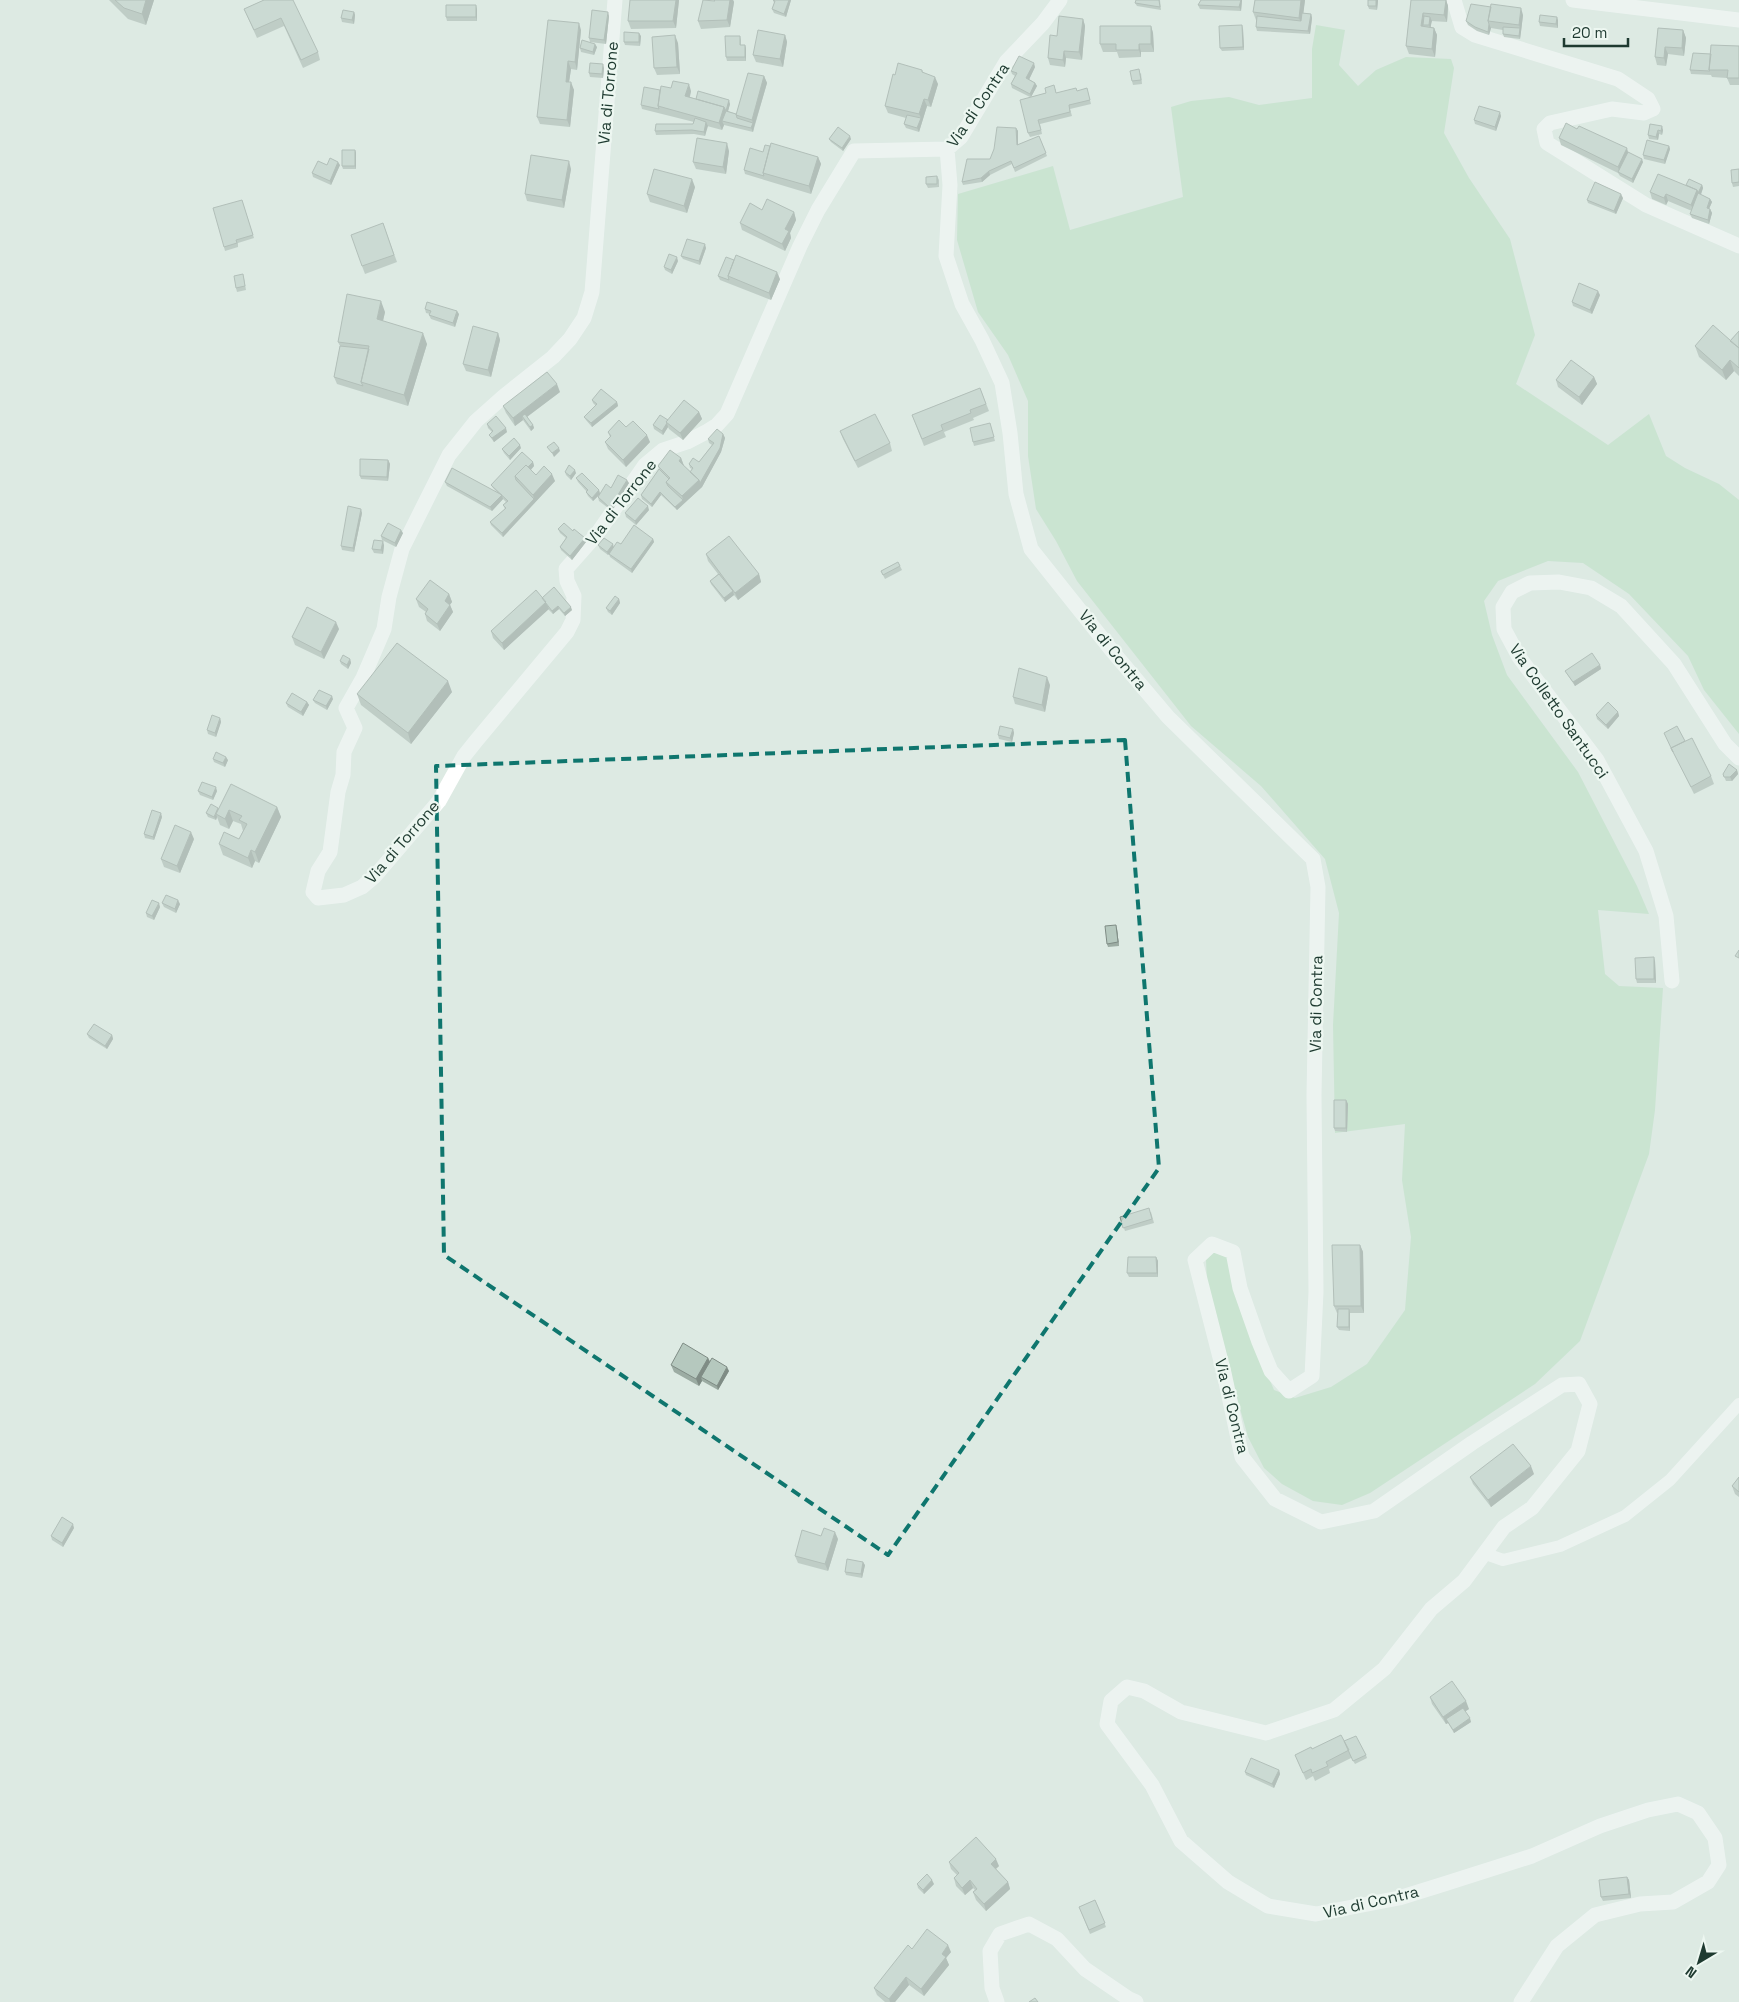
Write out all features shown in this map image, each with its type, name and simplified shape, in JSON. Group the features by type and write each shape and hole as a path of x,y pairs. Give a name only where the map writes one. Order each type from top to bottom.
{"street":[{"name":"Via di Torrone","path":"615,0 592,292 584,318 553,357 476,421 449,455 402,549 388,597 384,629 363,678 346,708 355,728 344,752 343,774 338,792 330,852 318,871 313,892 318,898 344,896 362,887 375,876 439,801 464,756 566,632 573,620 574,596 567,581 566,569 597,534 645,465 663,450 688,442 711,428 727,414 800,246 818,210 854,151 947,149"},
{"name":"Via di Contra","path":"1060,0 1006,62 961,137 947,149 950,185 946,256 962,304 982,340 1002,383 1010,433 1016,494 1031,549 1112,652 1168,717 1313,859 1318,887 1314,1095 1316,1292 1312,1376 1289,1391 1271,1371 1240,1288 1233,1252 1212,1244 1195,1260 1224,1372 1242,1457 1275,1499 1321,1522 1374,1511 1472,1443 1562,1385 1579,1384 1590,1404 1578,1451 1532,1508 1504,1527 1486,1554 1464,1581 1431,1609 1384,1668 1334,1710 1266,1733 1181,1712 1144,1691 1127,1687 1111,1701 1107,1724 1152,1784 1181,1841 1228,1882 1268,1906 1316,1914 1399,1898 1444,1884 1532,1856 1600,1826 1648,1810 1678,1804 1698,1813 1715,1838 1719,1864 1708,1882 1673,1902 1640,1904 1595,1915 1557,1946 1521,2002"},
{"path":"1454,0 1462,26 1475,35 1618,79 1648,98 1653,109 1644,113 1612,110 1550,123 1544,129 1547,143 1646,205 1739,246"},
{"path":"1574,0 1739,20"},
{"name":"Via Colletto Santucci","path":"1672,981 1666,916 1646,851 1597,760 1519,657 1504,629 1503,607 1512,592 1530,583 1560,582 1591,588 1621,606 1674,664 1725,744 1739,758"},
{"path":"997,2002 992,1988 990,1951 1000,1934 1029,1924 1057,1939 1085,1969 1136,2002"}],"lane":[{"path":"1486,1554 1503,1560 1560,1546 1625,1516 1670,1480 1739,1404"}],"highlighted area":[{"path":"1125,740 1159,1168 888,1555 444,1255 436,766"}],"green space":[{"path":"1316,25 1345,30 1339,65 1358,86 1376,70 1406,57 1451,59 1454,68 1444,133 1469,178 1510,239 1535,335 1516,384 1608,445 1649,414 1666,456 1685,468 1719,484 1739,500 1739,734 1704,690 1688,656 1629,594 1583,563 1548,561 1498,581 1484,601 1492,635 1507,675 1578,772 1637,886 1649,914 1598,910 1605,974 1619,986 1663,988 1655,1110 1649,1154 1580,1341 1535,1384 1370,1493 1342,1505 1313,1501 1282,1484 1264,1468 1248,1437 1232,1380 1207,1282 1206,1260 1216,1251 1229,1257 1249,1331 1274,1390 1295,1398 1331,1387 1367,1364 1405,1310 1411,1237 1402,1180 1405,1124 1335,1133 1333,1025 1339,913 1325,859 1261,786 1191,726 1077,581 1056,541 1036,509 1028,456 1028,401 1008,355 978,312 957,240 958,194 1053,166 1070,230 1183,197 1171,107 1191,101 1229,97 1259,105 1312,98 1312,49"}],"building":[{"path":"115,0 146,0 142,14 124,8"},
{"path":"264,0 293,0 318,52 301,60 281,18 254,30 244,9"},
{"path":"630,0 676,0 673,21 628,21"},
{"path":"703,0 730,0 727,20 698,21"},
{"path":"773,0 789,0 784,14 772,9 775,1"},
{"path":"1136,0 1159,0 1160,7 1135,3"},
{"path":"1201,0 1241,0 1239,7 1198,5"},
{"path":"1255,0 1301,0 1299,18 1253,12"},
{"path":"1368,0 1376,0 1376,6 1368,6"},
{"path":"1411,0 1446,0 1444,15 1423,13 1421,26 1434,28 1432,49 1406,46"},
{"path":"1471,4 1491,7 1488,32 1466,21"},
{"path":"1491,4 1521,8 1519,25 1488,21"},
{"path":"446,5 476,5 476,17 446,17"},
{"path":"343,10 354,12 352,20 341,18"},
{"path":"592,10 608,12 604,40 589,38"},
{"path":"1302,13 1311,14 1308,31 1256,27 1257,16 1301,21"},
{"path":"1540,15 1557,17 1556,24 1539,22"},
{"path":"1059,16 1083,19 1079,52 1064,51 1063,60 1048,58 1050,35 1057,36"},
{"path":"1424,16 1430,17 1429,25 1423,25"},
{"path":"548,20 579,23 575,62 568,61 566,82 571,82 567,120 537,117"},
{"path":"1242,25 1243,47 1220,48 1219,26"},
{"path":"1100,26 1151,26 1151,44 1139,44 1139,50 1116,50 1116,44 1100,44"},
{"path":"1503,27 1520,28 1519,36 1503,34"},
{"path":"1658,28 1683,30 1682,48 1665,47 1664,58 1655,57"},
{"path":"758,30 785,35 780,59 753,55"},
{"path":"624,32 639,33 639,42 624,42"},
{"path":"675,35 677,67 654,68 652,37"},
{"path":"725,36 740,36 740,45 745,45 745,57 726,57"},
{"path":"582,40 595,44 593,52 580,48"},
{"path":"1711,45 1739,46 1739,78 1727,78 1728,70 1709,70"},
{"path":"1693,53 1711,54 1710,71 1690,70"},
{"path":"1019,56 1034,63 1026,78 1035,83 1030,94 1011,84 1017,73 1011,71"},
{"path":"590,63 603,64 602,74 589,73"},
{"path":"898,63 922,70 922,72 935,77 928,100 924,99 919,114 885,106 893,74 895,75"},
{"path":"1139,69 1141,80 1132,81 1130,71"},
{"path":"748,73 764,76 752,120 736,115"},
{"path":"673,81 689,84 685,96 724,107 719,123 658,106 661,86 671,88"},
{"path":"1054,85 1056,93 1076,88 1077,91 1087,88 1090,100 1069,105 1070,112 1038,120 1041,130 1028,133 1020,100 1046,93 1045,88"},
{"path":"644,87 660,90 659,109 641,105"},
{"path":"698,91 729,100 726,111 724,107 696,99"},
{"path":"1479,106 1500,112 1495,127 1474,120"},
{"path":"726,111 736,114 737,118 753,123 751,128 722,121"},
{"path":"907,115 921,118 917,128 904,124"},
{"path":"695,118 706,122 704,132 692,130 655,131 656,124 693,124"},
{"path":"1566,123 1577,129 1579,126 1627,148 1618,167 1559,138"},
{"path":"1650,124 1662,126 1661,131 1658,130 1656,137 1648,135"},
{"path":"838,127 850,136 842,148 829,139"},
{"path":"997,127 1016,128 1017,145 1039,136 1046,153 1014,168 1011,161 989,171 981,178 962,182 967,159 990,159 994,149"},
{"path":"697,138 727,143 723,167 693,162"},
{"path":"1647,140 1669,146 1664,160 1643,155"},
{"path":"771,143 818,157 809,186 763,173"},
{"path":"765,145 770,146 763,173 764,176 744,170 750,148 763,152"},
{"path":"342,150 355,150 355,166 342,166"},
{"path":"1628,152 1642,159 1632,179 1618,172"},
{"path":"531,155 569,161 562,200 525,194"},
{"path":"330,158 338,162 330,181 312,173 318,161 327,165"},
{"path":"654,169 692,179 684,206 647,194"},
{"path":"1739,169 1739,182 1732,183 1731,170"},
{"path":"1658,174 1697,190 1691,205 1666,194 1664,198 1650,192"},
{"path":"937,176 937,184 926,184 926,177"},
{"path":"1689,179 1702,185 1698,193 1697,190 1686,185"},
{"path":"1595,182 1621,194 1614,211 1587,200"},
{"path":"1698,193 1710,199 1707,208 1710,209 1708,220 1690,214"},
{"path":"767,199 794,212 785,229 789,231 782,244 740,223 750,203 762,210"},
{"path":"242,200 253,235 236,240 237,243 224,247 213,208"},
{"path":"383,223 394,255 362,266 351,235"},
{"path":"687,239 705,244 699,261 681,256"},
{"path":"669,254 677,257 671,270 664,267"},
{"path":"736,255 777,272 769,293 728,276"},
{"path":"726,257 734,260 728,276 729,280 718,276"},
{"path":"243,274 245,286 236,288 234,276"},
{"path":"1579,283 1598,291 1590,310 1572,302"},
{"path":"347,294 381,301 377,319 423,333 404,395 361,382 369,346 338,342"},
{"path":"427,302 457,311 453,323 429,315 431,311 425,309"},
{"path":"1713,325 1739,348 1739,368 1730,360 1722,370 1695,346"},
{"path":"473,326 498,333 488,370 463,364"},
{"path":"1739,331 1739,348 1730,341"},
{"path":"340,346 369,349 361,382 363,386 334,377"},
{"path":"1571,360 1594,377 1579,397 1556,380"},
{"path":"547,372 557,384 513,418 503,406"},
{"path":"980,388 986,404 970,410 971,413 941,425 943,430 922,439 912,415"},
{"path":"601,389 617,402 591,423 584,417 597,404 592,400"},
{"path":"684,400 699,412 680,433 666,422"},
{"path":"525,414 533,425 530,427 522,416"},
{"path":"875,414 890,443 855,461 840,431"},
{"path":"660,415 668,420 662,431 653,425"},
{"path":"496,416 506,428 492,438 489,435 493,431 487,424"},
{"path":"619,420 626,427 633,421 647,435 623,460 605,442 611,436 608,432"},
{"path":"990,423 994,437 973,442 970,428"},
{"path":"717,429 723,434 720,448 700,483 690,472 693,468 689,464 693,458 699,462 714,443 708,439"},
{"path":"514,438 520,445 509,456 502,449"},
{"path":"554,442 559,448 552,453 547,447"},
{"path":"670,450 681,458 679,461 699,480 682,496 666,482 670,478 658,466"},
{"path":"522,452 533,462 528,467 526,465 515,476 516,480 534,499 502,533 490,522 506,508 503,505 508,501 491,485"},
{"path":"360,459 388,460 387,477 360,476"},
{"path":"526,465 536,475 544,466 552,474 533,495 515,476"},
{"path":"569,465 575,470 570,476 565,472"},
{"path":"452,468 502,495 490,507 445,482"},
{"path":"659,469 669,479 666,482 668,486 683,500 675,507 660,492 651,504 641,495"},
{"path":"582,473 599,490 592,498 586,492 588,490 576,478"},
{"path":"618,475 627,480 610,508 598,497 606,484 611,488"},
{"path":"638,498 648,506 635,521 625,513"},
{"path":"348,506 361,509 353,548 341,546"},
{"path":"388,523 401,530 395,543 381,536"},
{"path":"564,523 585,538 570,556 560,547 567,537 558,529"},
{"path":"634,525 653,539 631,569 609,554 617,542 621,544"},
{"path":"729,536 759,574 735,593 706,554"},
{"path":"604,538 613,544 607,552 598,545"},
{"path":"374,540 383,541 381,550 372,549"},
{"path":"898,562 900,566 883,575 881,571"},
{"path":"719,574 733,591 724,598 710,581"},
{"path":"430,580 449,594 445,601 450,605 437,624 425,614 428,609 416,599"},
{"path":"554,587 571,607 564,613 558,606 552,611 542,598"},
{"path":"536,590 546,602 502,643 491,631"},
{"path":"615,596 619,599 610,611 606,608"},
{"path":"307,607 336,622 321,652 292,637"},
{"path":"397,643 448,681 408,733 357,694"},
{"path":"1592,653 1600,665 1573,682 1565,671"},
{"path":"343,655 350,659 347,665 340,661"},
{"path":"1019,668 1047,677 1042,705 1013,697"},
{"path":"319,690 332,696 326,706 313,700"},
{"path":"292,693 307,702 301,712 286,703"},
{"path":"1608,702 1618,712 1606,725 1596,715"},
{"path":"212,715 220,718 215,733 207,730"},
{"path":"1000,726 1013,729 1010,738 998,735"},
{"path":"1677,726 1685,741 1671,748 1664,733"},
{"path":"1692,738 1711,776 1691,787 1671,748"},
{"path":"216,752 226,757 223,763 213,759"},
{"path":"1729,764 1737,770 1730,777 1724,777 1723,774"},
{"path":"202,782 216,787 212,797 198,791"},
{"path":"231,784 277,807 255,852 251,850 248,858 219,844 224,832 239,839 247,824 239,820 242,816 229,810 225,819 216,814"},
{"path":"211,804 218,808 214,817 206,813"},
{"path":"152,810 161,813 153,837 144,834"},
{"path":"175,825 191,832 177,866 161,859"},
{"path":"166,895 178,900 175,909 162,903"},
{"path":"152,900 159,903 152,916 146,913"},
{"path":"1116,925 1118,942 1107,944 1105,926"},
{"path":"1739,950 1739,958 1735,956"},
{"path":"1654,957 1654,979 1636,979 1635,958"},
{"path":"94,1024 112,1035 105,1046 87,1034"},
{"path":"1334,1100 1346,1100 1346,1128 1334,1128"},
{"path":"1149,1208 1152,1219 1123,1228 1120,1217"},
{"path":"1332,1245 1360,1245 1361,1306 1334,1306"},
{"path":"1128,1257 1156,1257 1157,1273 1127,1273"},
{"path":"1338,1309 1349,1309 1349,1327 1337,1327"},
{"path":"683,1343 708,1358 696,1379 671,1365"},
{"path":"712,1358 727,1367 717,1386 701,1377"},
{"path":"1513,1444 1531,1466 1488,1500 1470,1477"},
{"path":"1739,1477 1739,1492 1732,1486"},
{"path":"62,1517 73,1524 62,1543 51,1536"},
{"path":"824,1528 835,1532 825,1564 795,1556 802,1530 821,1536"},
{"path":"847,1559 863,1562 861,1574 845,1572"},
{"path":"1452,1681 1466,1701 1443,1717 1430,1697"},
{"path":"1463,1708 1470,1718 1453,1730 1446,1719"},
{"path":"1341,1735 1349,1750 1326,1762 1328,1766 1312,1773 1311,1769 1303,1773 1295,1755"},
{"path":"1356,1736 1366,1755 1353,1761 1344,1741"},
{"path":"1251,1758 1279,1770 1272,1784 1245,1772"},
{"path":"976,1837 996,1859 991,1864 1008,1882 984,1904 973,1892 977,1889 970,1880 962,1888 954,1878 959,1873 949,1862"},
{"path":"927,1874 932,1880 923,1890 917,1884"},
{"path":"1627,1877 1629,1894 1601,1897 1599,1880"},
{"path":"1095,1900 1105,1923 1089,1930 1079,1907"},
{"path":"927,1929 948,1945 942,1954 946,1957 921,1989 906,1977 889,1999 874,1988 908,1945 912,1949"},
{"path":"1035,1998 1038,2002 1029,2002"}]}
